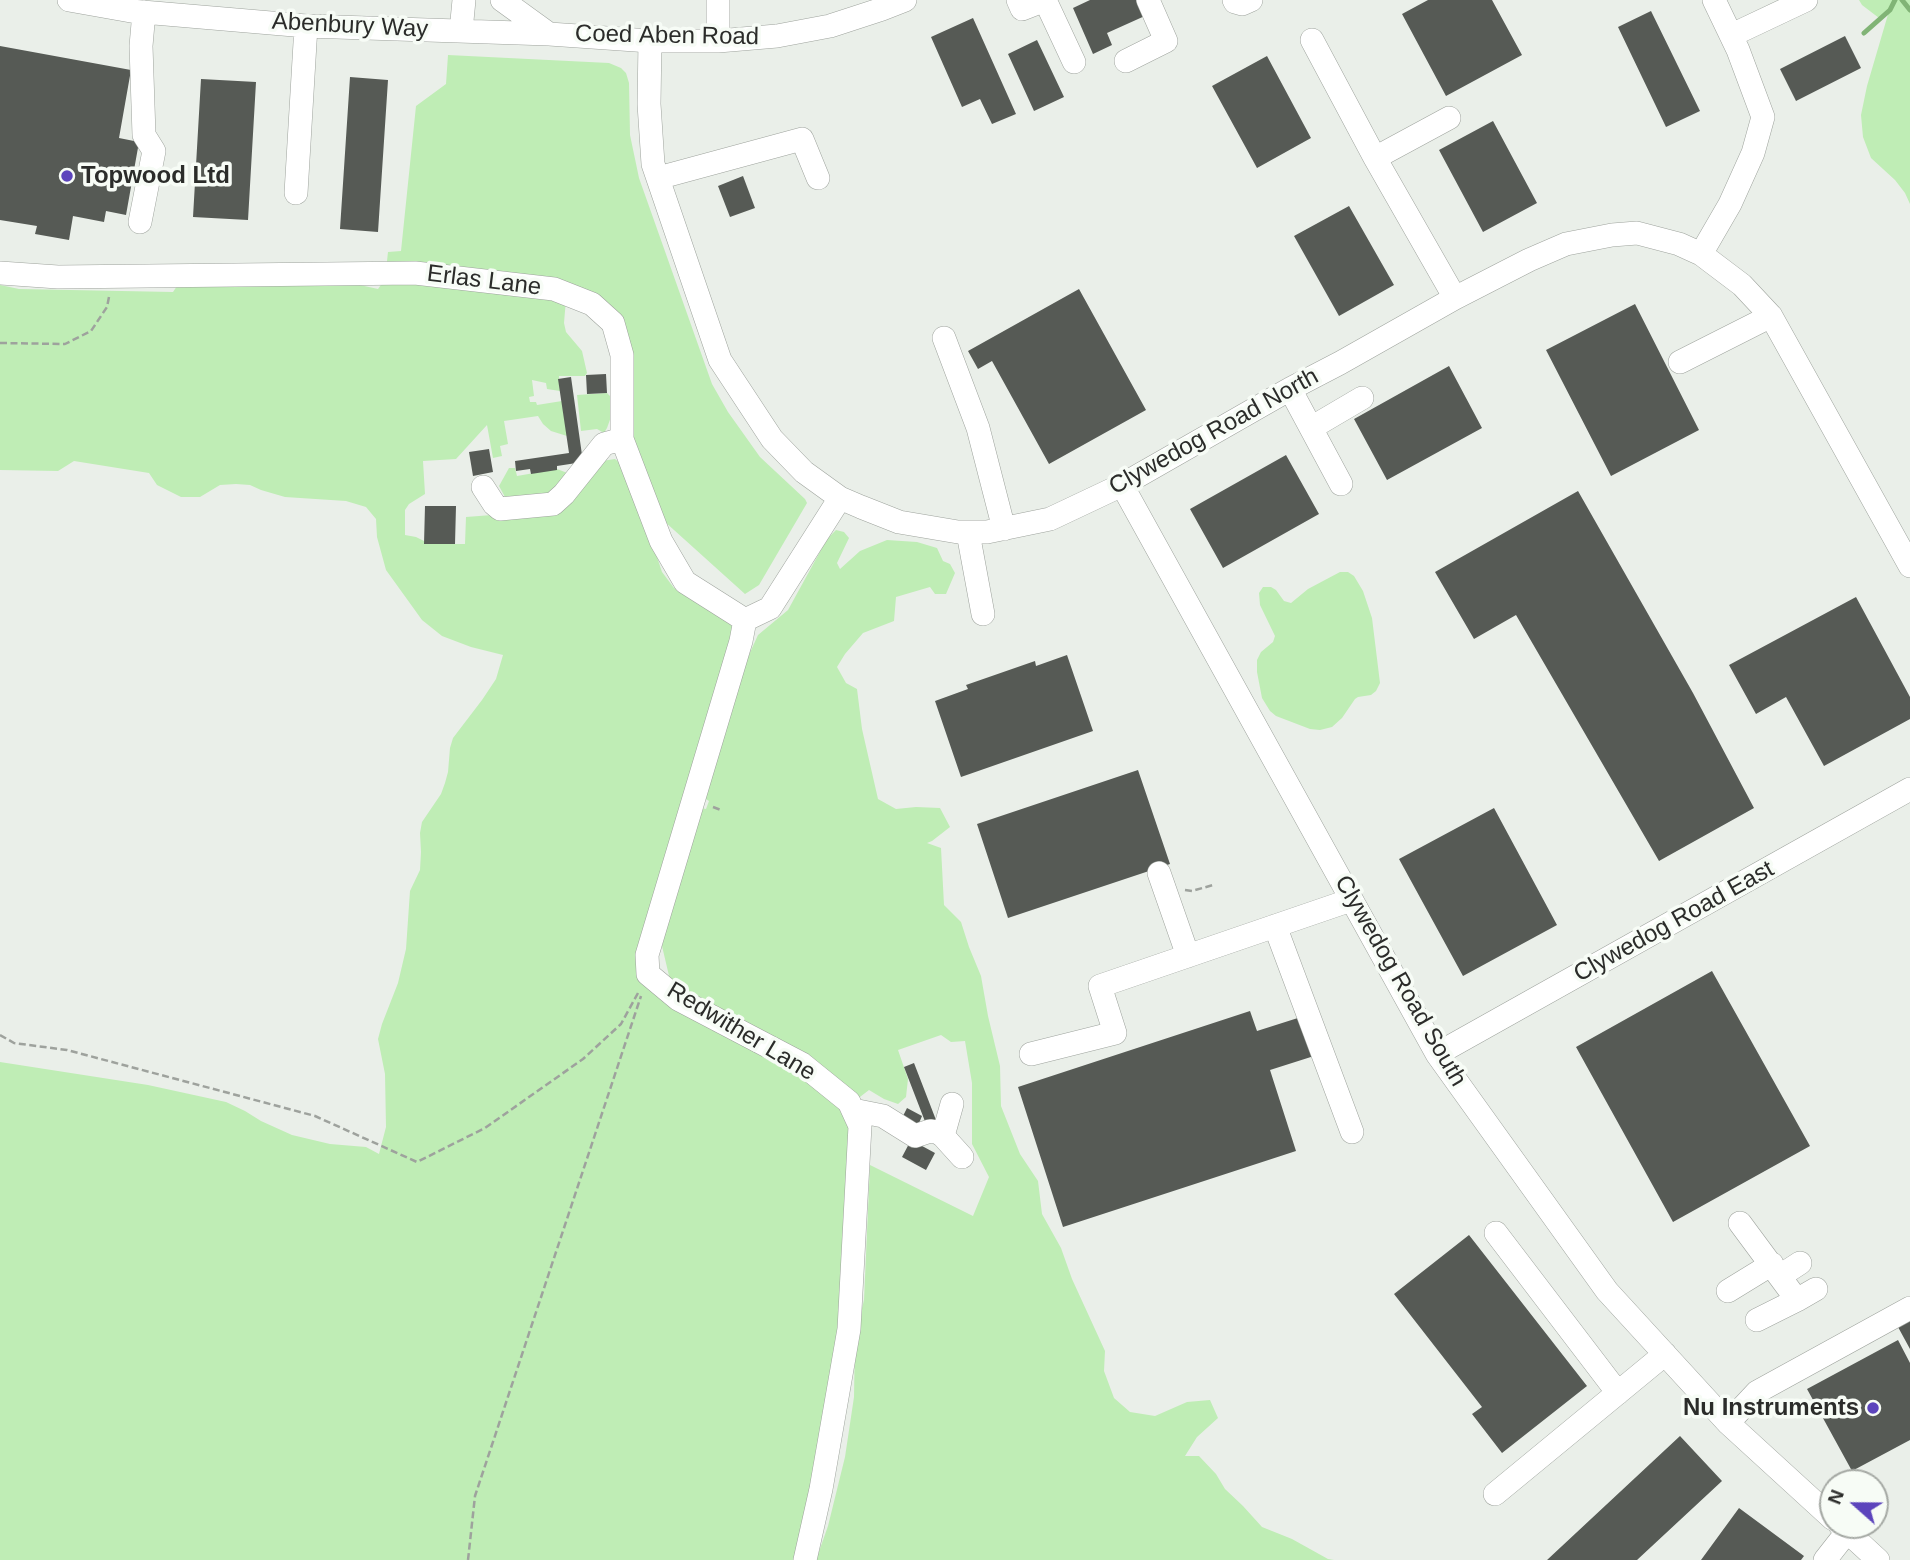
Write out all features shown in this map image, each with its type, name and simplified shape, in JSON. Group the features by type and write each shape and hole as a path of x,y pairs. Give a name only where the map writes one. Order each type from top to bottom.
{"street":[{"name":"Abenbury Way","path":"69,0 144,12 306,26 549,34"},
{"path":"461,31 464,0"},
{"path":"502,0 549,34"},
{"path":"718,0 718,41"},
{"name":"Coed Aben Road","path":"549,34 650,41 718,41 778,36 830,26 905,0"},
{"path":"1018,0 1022,9 1045,1 1074,62"},
{"path":"1126,61 1166,41 1148,0"},
{"path":"1234,0 1242,4 1251,0"},
{"path":"1701,254 1730,204 1753,153 1763,117 1732,36 1714,0"},
{"path":"1732,36 1806,0"},
{"path":"140,222 154,151 144,135 141,46 144,12"},
{"path":"296,193 306,26"},
{"path":"1312,40 1455,298"},
{"name":"Clywedog Road North","path":"650,41 649,104 653,164 720,360 772,439 804,472 840,498 900,522 958,533 1004,529 1050,519 1122,485 1455,298 1541,254 1566,244 1602,236 1637,233 1679,244 1701,254 1742,285 1771,317 1910,566"},
{"path":"1376,158 1449,118"},
{"path":"658,178 802,139 818,178"},
{"name":"Erlas Lane","path":"0,273 58,277 415,273 554,289 592,304 613,323 622,355 622,439 661,541 685,582 744,620"},
{"path":"1680,362 1771,317"},
{"path":"944,338 978,428 1004,529"},
{"path":"1290,389 1341,484"},
{"path":"1311,428 1362,398"},
{"path":"483,487 500,509 553,504 604,444 622,439"},
{"name":"Clywedog Road South","path":"1122,485 1437,1054 1607,1291 1728,1423 1819,1506"},
{"path":"744,620 770,608 840,498"},
{"path":"968,533 983,614"},
{"name":"Redwither Lane","path":"744,620 741,641 647,955 648,974 678,999 802,1064 849,1102 853,1110"},
{"name":"Clywedog Road East","path":"1437,1054 1910,789"},
{"path":"1162,880 1188,956"},
{"path":"1031,1054 1115,1033 1100,986 1351,900"},
{"path":"1275,926 1352,1132"},
{"path":"943,1136 952,1104"},
{"path":"853,1110 883,1116 915,1136 930,1131 937,1132 962,1157"},
{"path":"805,1560 821,1489 849,1329 860,1126 853,1110"},
{"path":"1740,1223 1776,1270 1806,1295 1757,1320"},
{"path":"1496,1233 1618,1393"},
{"path":"1728,1291 1776,1270 1800,1263"},
{"path":"1728,1423 1757,1392 1910,1308"},
{"path":"1495,1494 1665,1354"},
{"path":"1825,1560 1834,1539"},
{"name":"Clywedog Road South","path":"1855,1539 1878,1560"}],"path":[{"path":"0,343 65,344 91,331 107,307 114,276"},
{"path":"1162,880 1192,891 1213,885"},
{"path":"0,1035 14,1043 67,1050 315,1116 417,1162 485,1128 583,1059 621,1024 648,974"},
{"path":"468,1560 475,1496 648,974"}],"green space":[{"path":"1859,0 1910,0 1910,204 1895,180 1871,158 1863,137 1861,115 1889,11 1879,18"},
{"path":"448,55 609,63 626,73 629,83 630,135 639,178 712,384 760,457 807,503 759,585 745,594 664,521 629,438 619,318 566,299 566,332 582,351 587,373 585,376 559,376 560,391 547,389 546,383 532,380 534,396 529,397 530,402 536,402 537,405 562,401 567,436 551,431 538,416 504,421 508,444 500,446 502,456 493,458 487,425 456,459 423,461 425,494 409,504 405,510 405,535 416,537 425,544 465,544 466,517 557,510 602,461 615,459 628,470 662,572 674,588 725,616 733,628 644,973 797,1069 847,1108 854,1138 838,1352 798,1560 0,1560 0,1062 148,1085 226,1102 292,1135 330,1144 366,1147 379,1154 386,1127 385,1074 378,1039 398,983 406,949 410,891 420,870 422,822 441,794 448,772 453,738 496,679 503,655 442,636 422,620 386,570 377,537 376,519 366,507 346,501 285,497 250,485 236,484 220,485 200,497 181,497 157,485 149,473 74,461 58,471 0,470 0,285 19,289 173,292 177,286 333,279 378,289 385,279 388,252 401,251 416,106 446,84"},
{"path":"607,393 614,400 612,414 604,433 597,429 581,431 577,395"},
{"path":"509,468 515,468 517,476 557,469 570,474 552,495 505,497 499,486"},
{"path":"836,530 844,532 849,538 837,563 840,569 860,551 887,540 917,542 937,548 943,561 950,564 955,573 946,594 935,594 930,587 896,597 894,621 863,633 837,667 846,683 857,689 862,729 878,799 896,809 940,808 950,827 927,843 941,848 944,905 961,922 981,976 1000,1066 1001,1106 1020,1154 1038,1181 1042,1214 1061,1248 1105,1351 1104,1371 1114,1398 1130,1412 1155,1416 1187,1402 1210,1400 1218,1418 1197,1437 1185,1456 1199,1456 1216,1474 1225,1489 1262,1527 1334,1560 816,1560 828,1526 845,1457 854,1397 855,1337 864,1300 870,1165 973,1216 989,1177 972,1144 972,1083 965,1041 951,1042 941,1035 898,1050 908,1079 906,1097 898,1104 869,1090 856,1100 713,1011 670,980 662,946 665,927 701,808 706,809 709,801 704,798 743,668 758,635 788,610 827,539"},
{"path":"1340,572 1348,572 1354,576 1363,591 1372,618 1380,683 1371,695 1355,699 1332,727 1310,729 1276,716 1262,698 1257,660 1275,636 1260,605 1259,593 1263,587 1271,587 1284,601 1291,603 1308,589"}],"building":[{"path":"1090,0 1141,0 1147,15 1107,33 1112,45 1093,54 1073,8"},
{"path":"1428,0 1492,0 1522,55 1446,96 1402,14"},
{"path":"1651,11 1700,111 1666,127 1618,27"},
{"path":"973,18 1016,114 992,124 980,99 962,107 931,37"},
{"path":"1845,36 1861,68 1796,101 1780,69"},
{"path":"1037,40 1064,97 1034,111 1008,54"},
{"name":"Topwood Ltd","path":"0,46 131,70 119,138 139,142 126,215 106,211 104,222 73,216 69,240 35,234 37,226 0,220"},
{"path":"1267,56 1311,138 1257,168 1212,86"},
{"path":"350,77 388,80 378,232 340,229"},
{"path":"201,79 256,82 248,220 193,217"},
{"path":"1493,121 1537,203 1483,232 1439,150"},
{"path":"743,176 755,208 730,217 718,186"},
{"path":"1349,206 1394,285 1339,316 1294,236"},
{"path":"1079,289 1146,410 1049,464 992,361 978,369 968,351"},
{"path":"1635,304 1699,430 1611,476 1546,350"},
{"path":"1449,366 1482,428 1387,480 1354,419"},
{"path":"606,374 607,393 587,394 586,375"},
{"path":"571,377 583,462 531,474 530,469 516,471 515,461 569,453 558,379"},
{"path":"489,449 493,472 473,476 469,452"},
{"path":"1286,455 1319,514 1223,568 1190,509"},
{"path":"1578,491 1693,693 1754,808 1659,861 1516,615 1474,639 1435,572"},
{"path":"425,506 456,506 455,544 424,544"},
{"path":"1856,597 1910,697 1910,719 1824,766 1786,697 1756,714 1729,665"},
{"path":"1067,655 1093,731 961,777 935,701 968,689 966,685 1035,661 1036,666"},
{"path":"1138,770 1170,864 1008,918 977,824"},
{"path":"1494,808 1557,925 1463,976 1399,859"},
{"path":"1712,971 1810,1146 1673,1222 1576,1047"},
{"path":"1250,1011 1257,1031 1301,1017 1314,1056 1270,1070 1296,1151 1063,1227 1018,1087"},
{"path":"914,1063 936,1120 926,1124 904,1067"},
{"path":"907,1108 922,1116 917,1128 901,1120"},
{"path":"911,1140 935,1153 926,1170 902,1157"},
{"path":"1469,1235 1587,1386 1502,1453 1472,1414 1482,1407 1394,1294"},
{"path":"1910,1320 1910,1349 1898,1327"},
{"path":"1898,1340 1910,1363 1910,1440 1856,1469 1851,1469 1807,1389"},
{"path":"1680,1436 1722,1481 1637,1560 1547,1560"},
{"path":"1739,1508 1804,1556 1801,1560 1701,1560"}],"waterway":[{"path":"1864,33 1890,10 1895,0"},
{"path":"1902,0 1910,10"}],"place":[{"name":"Topwood Ltd","path":"67,176"},
{"name":"Nu Instruments","path":"1873,1408"}]}
